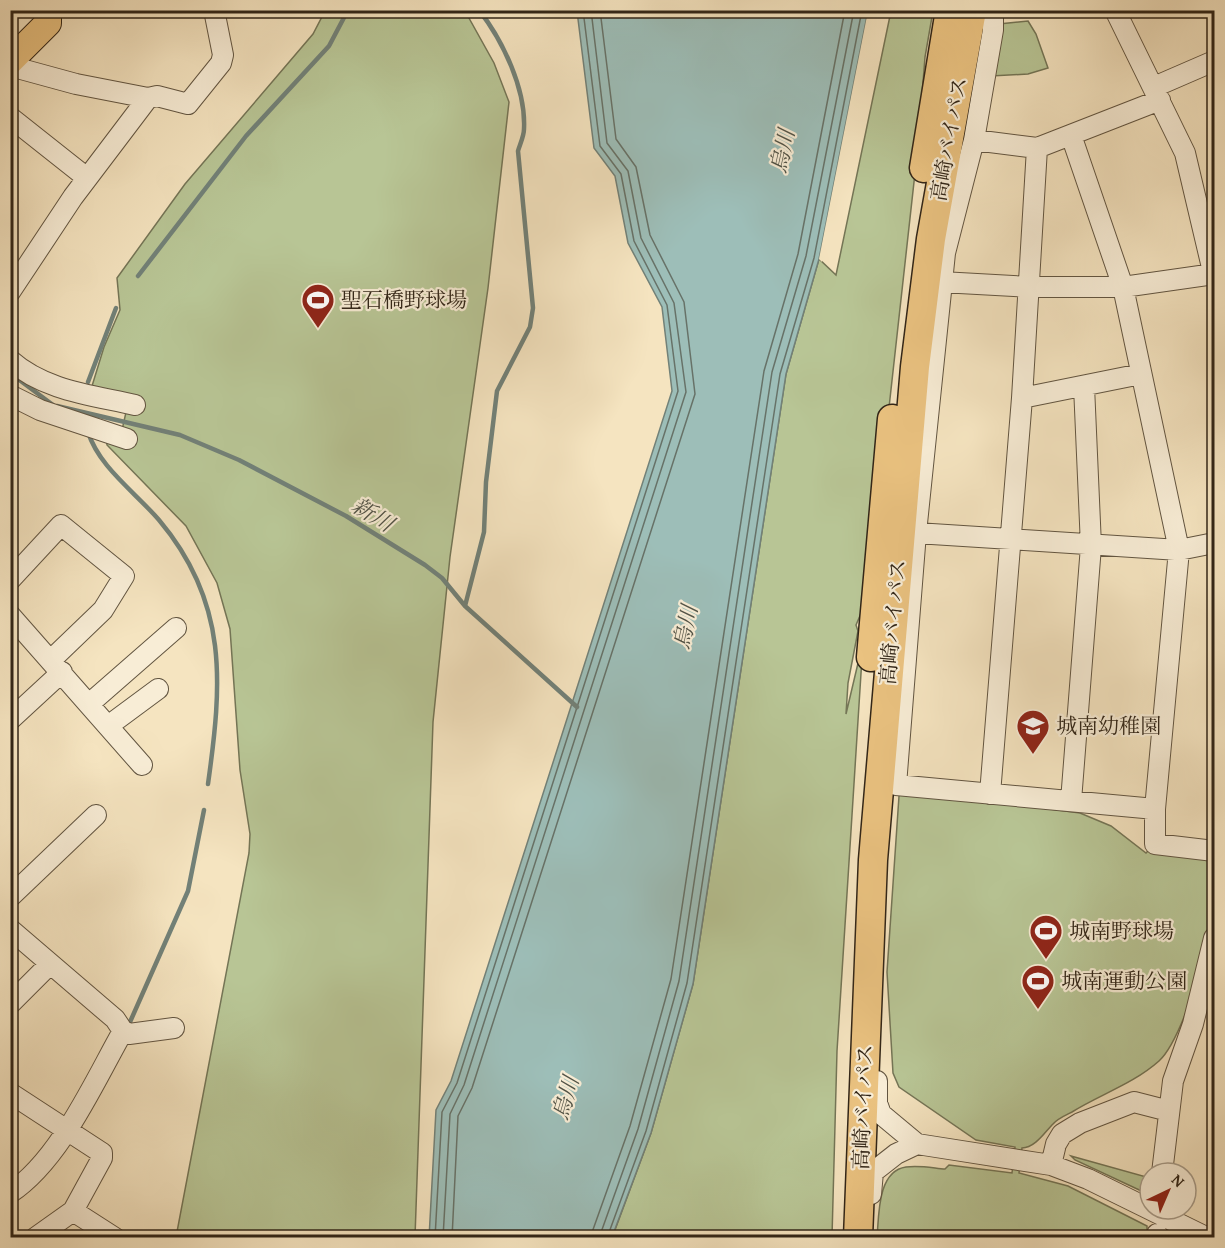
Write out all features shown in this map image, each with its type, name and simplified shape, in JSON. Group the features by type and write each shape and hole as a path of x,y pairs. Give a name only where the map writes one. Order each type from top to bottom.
{"highway":[{"name":"高崎バイパス","path":"839,1238 856,858 881,520 914,236 950,10"},
{"name":"高崎バイパス","path":"858,1238 867,987 881,759 915,367 931,239 972,10"},
{"path":"954,209 952,187 961,151 983,10"}],"main road":[{"path":"10,61 52,15"}],"street":[{"path":"10,66 76,84 148,98 157,96 188,104 221,63 223,55 214,10"},
{"path":"993,10 993,30 974,140 964,187 954,209 941,282 916,533 896,785 1155,809"},
{"path":"941,282 1030,287 1124,287 1214,275 1185,153 1115,10"},
{"path":"974,140 1037,147 1071,135 1157,93 1215,61"},
{"path":"10,292 87,178 148,98"},
{"path":"10,117 87,178"},
{"path":"1071,135 1124,287 1179,550 1155,809 1155,844 1215,851"},
{"path":"990,794 1022,398 1037,147"},
{"path":"10,387 18,365 59,388 135,405"},
{"path":"1022,398 1141,374"},
{"path":"1071,801 1091,546 1084,386"},
{"path":"10,395 40,410 127,439"},
{"path":"10,580 61,525 124,576 103,610 10,720"},
{"path":"916,533 1179,550 1215,543"},
{"path":"10,615 142,765"},
{"path":"89,704 176,628"},
{"path":"108,726 158,689"},
{"path":"10,897 96,815"},
{"path":"10,929 115,1018 123,1031 129,1034 174,1028"},
{"path":"1163,1161 1173,1081 1193,1024 1215,938"},
{"path":"10,1004 50,964"},
{"path":"867,987 878,1047 877,1103 890,1124 917,1144 1052,1166 1088,1179 1208,1238"},
{"path":"13,1188 45,1160 66,1129 123,1031"},
{"path":"10,1093 102,1153 102,1158 74,1212 35,1238"},
{"path":"1052,1166 1056,1144 1062,1134 1080,1123 1134,1102 1169,1111"},
{"path":"865,1238 869,1221 873,1172 896,1154 917,1144"},
{"path":"74,1212 115,1238"}],"green space":[{"path":"325,11 465,11 494,63 509,102 488,288 450,557 433,722 415,1237 176,1237 249,853 250,834 240,770 230,629 217,583 186,526 107,445 106,437 120,439 129,399 92,386 104,347 120,310 117,278 185,184 313,34"},
{"path":"891,11 933,11 925,57 918,146 868,597 856,625 858,631 848,683 846,714 863,642 837,1051 832,1237 612,1238 651,1133 693,984 786,374 819,259 836,275"},
{"path":"1028,21 1036,34 1048,68 1028,74 991,76 999,24"},
{"name":"城南運動公園","path":"906,790 1080,813 1111,826 1146,853 1150,849 1214,858 1215,906 1207,947 1194,991 1168,1050 1159,1061 1139,1076 1059,1119 1035,1143 1022,1148 1019,1173 1068,1186 1147,1226 1147,1237 877,1238 881,1196 885,1185 897,1170 916,1166 945,1169 949,1165 1012,1173 1015,1147 976,1140 899,1087 893,1073 887,972 899,796"},
{"path":"1071,1156 1138,1175 1138,1189"}],"water":[{"name":"烏川","path":"577,11 868,11 819,259 786,374 693,984 651,1133 612,1237 429,1238 436,1110 451,1081 672,391 662,307 628,243 615,176 594,148"}],"pier":[{"path":"871,10 822,262 819,259 868,11"}],"waterway":[{"path":"138,276 246,136 329,46 348,10"},
{"path":"465,606 484,532 486,482 497,391 530,327 533,308 518,151 523,137 524,114 511,66 496,36 479,10"},
{"path":"88,382 116,308"},
{"path":"10,373 53,405"},
{"name":"新川","path":"57,406 180,435 239,460 346,516 442,578 465,606 577,707"},
{"path":"88,432 100,457 159,520 182,551 198,582 209,614 215,646 217,678 216,712 208,784"},
{"path":"130,1022 188,891 204,810"}],"place":[{"name":"聖石橋野球場","path":"318,329"},
{"name":"城南幼稚園","path":"1033,755"},
{"name":"城南野球場","path":"1046,960"},
{"name":"城南運動公園","path":"1038,1010"}]}
